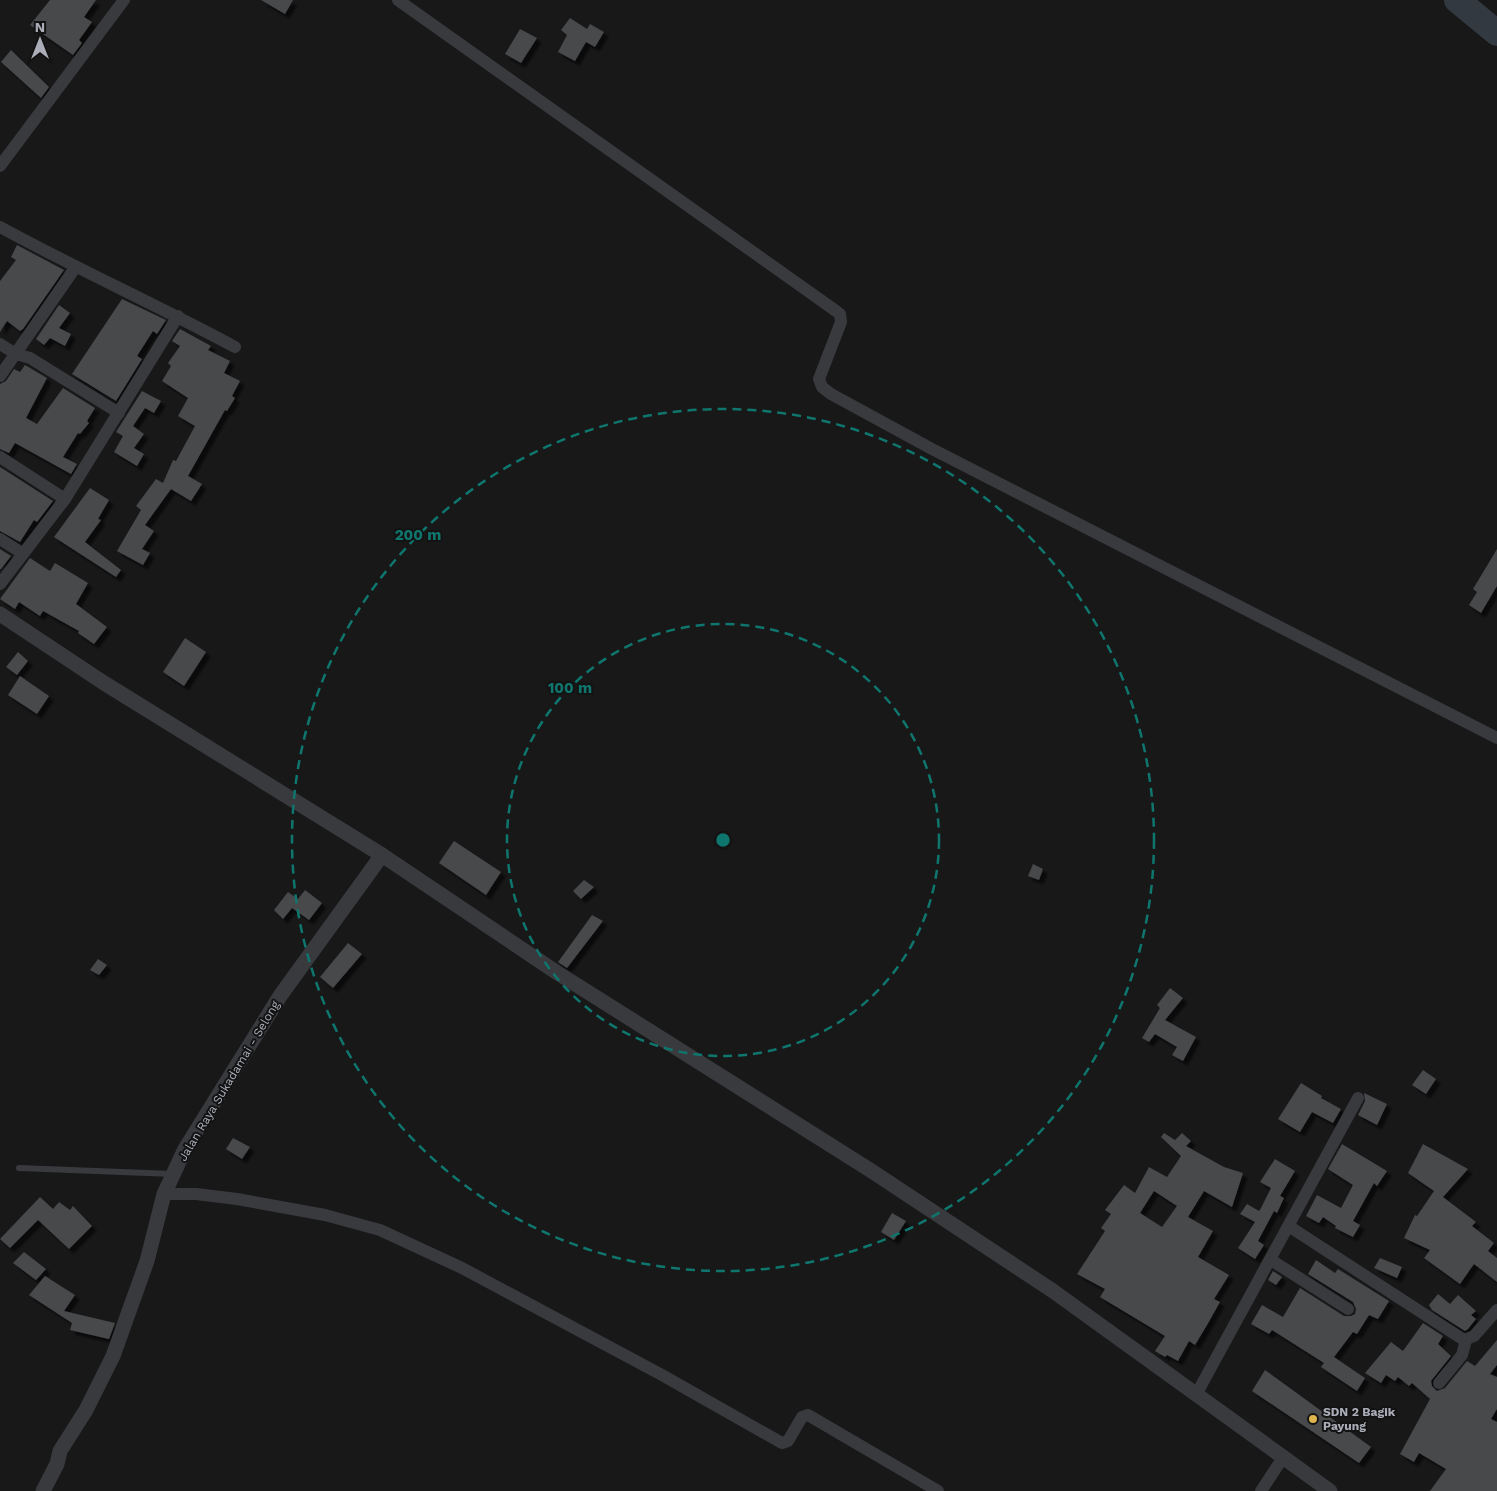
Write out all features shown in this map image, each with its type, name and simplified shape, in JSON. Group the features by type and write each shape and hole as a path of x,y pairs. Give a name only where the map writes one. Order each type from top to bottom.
{"street":[{"path":"0,166 124,0"},
{"path":"398,0 840,314 841,322 819,379 822,387 830,394 941,453 1497,738"},
{"path":"0,227 75,268 178,316 235,347"},
{"path":"0,376 75,268"},
{"path":"0,584 64,499 178,316"},
{"path":"0,344 16,354 40,363 119,413"},
{"path":"0,457 64,499"},
{"path":"0,539 22,553"},
{"path":"0,614 104,683 382,856 556,972 1053,1291 1197,1393 1330,1491"},
{"name":"Jalan Raya Sukadamai - Selong","path":"43,1491 57,1464 60,1451 86,1410 113,1356 147,1261 164,1194 185,1150 280,996 382,856"},
{"path":"1197,1393 1272,1260 1358,1098"},
{"path":"164,1194 196,1194 237,1199 325,1215 380,1230 462,1268 662,1375 782,1443 788,1441 802,1416 808,1415 938,1491"},
{"path":"1290,1227 1466,1340"},
{"path":"1272,1260 1348,1308"},
{"path":"1440,1383 1462,1354 1466,1340 1474,1336 1497,1310"},
{"path":"1261,1491 1284,1456"}],"lane":[{"path":"19,1168 174,1174"}],"building":[{"path":"50,0 96,0 84,17 92,22 79,40 82,43 73,55 30,25"},
{"path":"261,0 293,0 285,14"},
{"path":"570,18 587,29 590,24 604,32 595,47 586,42 575,61 558,52 567,35 561,30"},
{"path":"520,29 537,38 521,63 505,54"},
{"path":"11,50 49,87 41,98 1,62"},
{"path":"17,245 64,270 23,329 20,331 7,321 0,332 0,281 16,260 11,257"},
{"path":"122,299 166,320 157,334 153,331 137,356 142,359 116,401 72,374"},
{"path":"59,305 70,313 59,328 71,334 65,346 50,338 44,345 36,339"},
{"path":"180,329 211,346 208,350 230,361 224,373 240,381 232,396 235,398 227,411 225,410 188,476 202,484 191,501 171,489 145,525 154,531 142,549 150,553 143,565 117,551 141,510 136,506 156,479 163,483 173,460 176,461 195,426 178,416 188,398 162,381 171,366 168,363 180,346 172,341"},
{"path":"25,365 47,378 26,418 37,424 63,388 95,408 87,421 89,423 80,434 78,433 63,457 77,464 71,474 15,443 9,453 0,449 0,384 6,381 14,369 20,372"},
{"path":"142,391 161,401 154,413 145,408 133,426 144,434 134,448 144,454 137,466 114,452 123,436 116,432"},
{"path":"0,467 53,501 37,522 34,520 20,542 0,531"},
{"path":"90,488 109,500 98,519 101,520 85,542 121,570 116,577 54,537"},
{"path":"0,549 11,556 1,569 0,569"},
{"path":"1497,549 1497,586 1481,613 1469,605 1477,592 1473,589"},
{"path":"30,558 50,571 55,563 88,583 76,604 107,627 94,644 78,633 79,631 43,611 40,616 19,602 15,609 0,599"},
{"path":"185,638 206,652 184,686 163,672"},
{"path":"18,652 28,661 17,675 6,667"},
{"path":"20,676 49,696 37,714 8,695"},
{"path":"454,841 501,872 486,895 439,863"},
{"path":"1033,864 1043,869 1039,880 1028,876"},
{"path":"584,880 594,887 581,899 573,891"},
{"path":"305,890 322,903 309,920 292,908 283,919 274,910 288,892 298,899"},
{"path":"592,915 603,921 567,968 558,962"},
{"path":"348,943 362,954 333,988 320,977"},
{"path":"98,959 107,965 99,975 90,970"},
{"path":"1170,988 1183,998 1165,1020 1196,1037 1183,1061 1172,1055 1177,1047 1155,1034 1149,1042 1142,1038 1160,1008 1157,1005"},
{"path":"1423,1070 1436,1079 1426,1094 1412,1085"},
{"path":"1301,1083 1322,1096 1321,1098 1341,1109 1333,1123 1312,1112 1300,1132 1278,1119"},
{"path":"1364,1093 1387,1104 1377,1125 1358,1115 1365,1101"},
{"path":"1164,1133 1175,1140 1182,1133 1191,1141 1186,1146 1224,1167 1243,1173 1232,1207 1204,1191 1188,1217 1213,1231 1198,1257 1229,1275 1214,1299 1220,1302 1207,1325 1195,1345 1189,1341 1178,1361 1167,1355 1165,1357 1155,1351 1165,1336 1100,1297 1105,1289 1077,1274 1105,1231 1101,1228 1111,1214 1105,1210 1124,1185 1135,1193 1149,1167 1167,1177 1181,1156 1161,1137","holes":["1154,1191 1177,1206 1162,1227 1140,1213"]},
{"path":"233,1138 250,1147 242,1159 226,1149"},
{"path":"1342,1144 1387,1171 1377,1186 1374,1183 1353,1221 1360,1225 1353,1237 1335,1228 1336,1226 1323,1217 1319,1223 1306,1216 1317,1195 1341,1208 1353,1185 1328,1169"},
{"path":"1423,1144 1468,1169 1443,1197 1476,1222 1472,1226 1494,1243 1488,1251 1497,1258 1497,1282 1474,1264 1460,1284 1424,1258 1430,1250 1404,1238 1415,1215 1417,1216 1434,1191 1408,1173"},
{"path":"1275,1159 1295,1171 1280,1196 1284,1198 1277,1213 1274,1211 1258,1241 1264,1245 1255,1259 1238,1248 1255,1222 1240,1214 1247,1204 1259,1211 1261,1208 1271,1188 1260,1182"},
{"path":"40,1197 53,1209 59,1202 70,1210 73,1206 92,1226 69,1249 38,1220 10,1248 0,1239"},
{"path":"892,1213 906,1221 894,1240 881,1232"},
{"path":"24,1252 46,1269 36,1280 13,1263"},
{"path":"1380,1258 1402,1267 1397,1278 1374,1268"},
{"path":"1316,1260 1335,1273 1338,1269 1389,1301 1378,1319 1369,1315 1357,1334 1353,1332 1334,1357 1365,1378 1357,1391 1321,1367 1324,1363 1272,1330 1269,1334 1251,1324 1262,1305 1283,1317 1300,1288 1344,1316 1355,1314 1356,1309 1353,1302 1308,1274"},
{"path":"1273,1271 1282,1277 1276,1285 1268,1280"},
{"path":"45,1276 75,1295 64,1311 115,1323 109,1339 70,1330 72,1323 29,1295"},
{"path":"1438,1294 1450,1304 1458,1295 1476,1311 1471,1315 1476,1319 1468,1329 1465,1331 1432,1310 1429,1305"},
{"path":"1423,1323 1443,1336 1438,1344 1451,1356 1431,1381 1432,1386 1437,1391 1445,1388 1467,1361 1475,1366 1497,1340 1497,1365 1490,1374 1497,1377 1497,1409 1491,1419 1497,1422 1497,1491 1430,1491 1446,1469 1419,1453 1414,1462 1400,1454 1430,1399 1412,1383 1409,1386 1398,1377 1395,1381 1386,1375 1381,1383 1365,1373 1391,1342 1403,1351"},
{"name":"SDN 2 Bagik Payung","path":"1265,1370 1371,1447 1359,1463 1252,1391"}],"waterway":[{"path":"1457,0 1497,33"}],"place":[{"name":"SDN 2 Bagik Payung","path":"1313,1419"}]}
